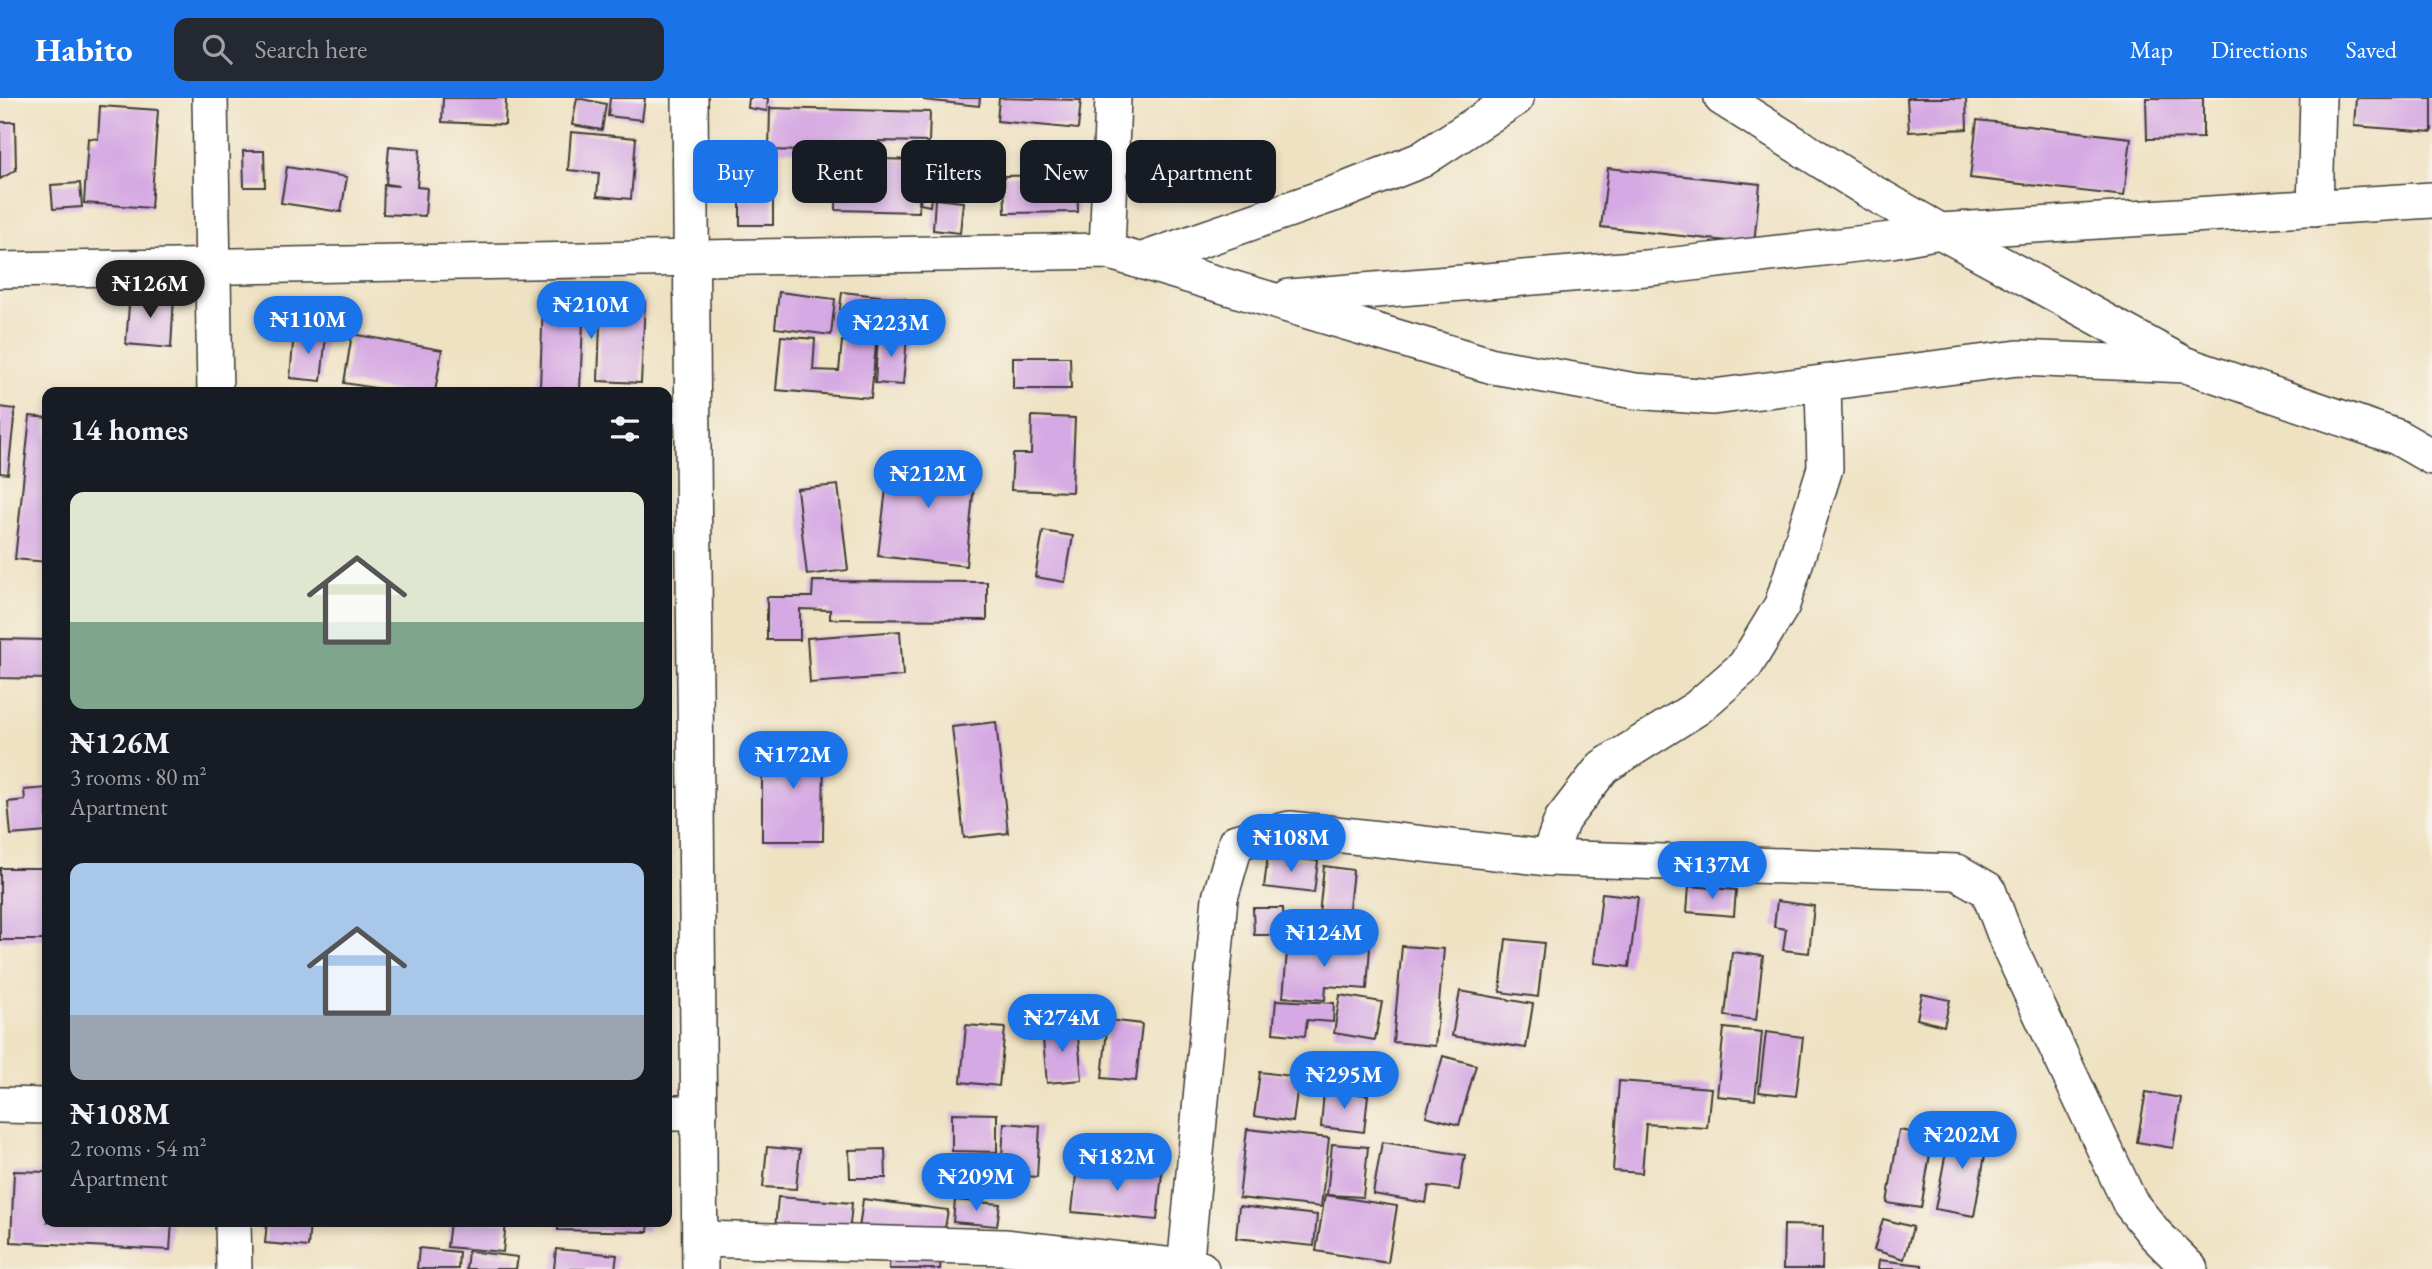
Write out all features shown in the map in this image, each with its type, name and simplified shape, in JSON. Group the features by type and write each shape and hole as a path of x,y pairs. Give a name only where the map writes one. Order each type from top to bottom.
{"street":[{"path":"210,98 215,387"},
{"path":"690,98 691,259 683,1113 700,1254 1004,1247 1190,1268 1220,898 1236,842 1290,829 1548,858 1957,872 1988,890 2010,948 2130,1203 2155,1234 2190,1269"},
{"path":"1107,251 1113,98"},
{"path":"1140,261 1345,190 1421,160 1516,98"},
{"path":"1721,98 1868,190 2186,365 2397,437 2432,457"},
{"path":"2315,208 2318,98"},
{"path":"1268,299 1658,267 1891,240 1940,231 2432,200"},
{"path":"0,270 1107,251 1493,366 1635,391 1713,397 2018,358 2186,365"},
{"path":"1548,858 1562,820 1603,767 1697,708 1745,666 1782,605 1825,468 1823,383"},
{"path":"0,1105 42,1106"},
{"path":"233,1227 234,1269"}],"building":[{"path":"443,98 506,98 505,125 442,122"},
{"path":"577,98 606,104 602,130 572,125"},
{"path":"610,98 645,98 642,120 608,116"},
{"path":"749,98 768,98 767,111 748,108"},
{"path":"924,98 980,98 979,106"},
{"path":"999,98 1081,100 1078,129 997,121"},
{"path":"1907,98 1966,98 1967,129 1909,132"},
{"path":"2146,98 2203,98 2203,138 2147,139"},
{"path":"2356,98 2432,98 2432,132 2354,126"},
{"path":"100,106 158,110 151,208 84,203 88,138 98,139"},
{"path":"770,108 930,112 929,140 792,140 792,151 778,150 778,140 769,140"},
{"path":"1977,120 2131,138 2124,196 1970,178"},
{"path":"0,122 15,122 16,170 0,179"},
{"path":"571,132 636,138 631,199 597,196 599,173 568,170"},
{"path":"389,146 420,149 417,187 427,188 425,216 383,214 384,185 399,186 386,184"},
{"path":"243,151 264,151 265,187 244,187"},
{"path":"887,159 901,160 901,203 919,203 919,212 836,210 836,203 887,203"},
{"path":"287,167 347,177 341,212 281,203"},
{"path":"1608,168 1760,184 1754,244 1601,227"},
{"path":"1006,176 1020,176 1020,203 1078,203 1078,212 1005,213"},
{"path":"80,183 82,207 53,209 51,185"},
{"path":"740,203 773,203 773,225 740,225"},
{"path":"935,203 963,203 960,233 933,230"},
{"path":"779,292 835,299 831,335 775,328"},
{"path":"842,292 906,299 903,331 838,324"},
{"path":"130,293 174,296 171,348 126,344"},
{"path":"543,299 645,302 641,383 598,381 600,323 583,323 580,387 540,387"},
{"path":"294,332 326,335 321,381 290,378"},
{"path":"352,334 442,350 436,387 369,387 344,383"},
{"path":"878,334 907,336 903,385 875,383"},
{"path":"781,336 815,339 813,370 839,371 842,341 876,344 871,398 776,390"},
{"path":"1013,357 1070,357 1071,389 1013,389"},
{"path":"0,407 15,409 8,474 0,473"},
{"path":"30,416 42,417 42,562 15,559"},
{"path":"1032,416 1075,418 1072,492 1011,490 1013,454 1031,454"},
{"path":"890,455 976,464 966,566 878,556"},
{"path":"838,485 848,570 807,575 797,489"},
{"path":"1043,531 1073,536 1065,582 1035,577"},
{"path":"813,581 987,582 987,620 830,619 830,610 800,609 800,640 767,640 767,597 812,597"},
{"path":"900,631 903,676 810,683 807,638"},
{"path":"0,639 42,640 42,679 0,678"},
{"path":"996,722 1008,833 964,838 952,727"},
{"path":"762,740 824,741 823,841 762,841"},
{"path":"42,788 42,832 11,835 8,802 25,800 24,790"},
{"path":"1268,855 1318,861 1314,893 1264,887"},
{"path":"1324,866 1353,870 1346,938 1317,935"},
{"path":"0,868 42,868 42,940 0,940"},
{"path":"1689,886 1736,890 1734,916 1687,912"},
{"path":"1602,893 1638,897 1629,967 1594,963"},
{"path":"1777,901 1814,906 1809,953 1783,950 1786,929 1774,927"},
{"path":"1253,908 1283,908 1284,935 1254,935"},
{"path":"1506,939 1544,943 1538,997 1500,992"},
{"path":"1288,941 1370,947 1367,989 1326,986 1325,1000 1283,997"},
{"path":"1402,946 1444,949 1435,1046 1393,1042"},
{"path":"1732,952 1763,956 1756,1020 1725,1016"},
{"path":"1460,991 1533,1004 1526,1048 1452,1036"},
{"path":"1922,994 1950,1000 1944,1026 1917,1019"},
{"path":"1340,995 1382,1002 1375,1040 1334,1033"},
{"path":"1276,1000 1334,1003 1333,1022 1307,1020 1305,1036 1273,1033"},
{"path":"1108,1020 1142,1024 1136,1081 1102,1078"},
{"path":"966,1025 1005,1028 999,1086 961,1082"},
{"path":"1077,1026 1082,1080 1047,1083 1042,1028"},
{"path":"1724,1028 1762,1032 1755,1100 1717,1096"},
{"path":"1766,1032 1803,1037 1796,1096 1759,1092"},
{"path":"1443,1056 1476,1065 1459,1125 1426,1116"},
{"path":"1260,1072 1299,1077 1293,1122 1254,1116"},
{"path":"1619,1081 1711,1088 1707,1128 1646,1124 1642,1173 1613,1171"},
{"path":"1324,1091 1368,1095 1364,1132 1321,1127"},
{"path":"2146,1092 2181,1098 2173,1148 2137,1142"},
{"path":"952,1113 997,1114 997,1152 952,1151"},
{"path":"1004,1123 1040,1126 1037,1177 1001,1174"},
{"path":"1951,1126 1989,1133 1974,1216 1935,1209"},
{"path":"1247,1129 1329,1138 1321,1207 1239,1198"},
{"path":"1899,1130 1933,1136 1921,1208 1887,1203"},
{"path":"1382,1142 1465,1155 1459,1190 1429,1186 1426,1203 1373,1194"},
{"path":"1332,1144 1368,1147 1363,1197 1327,1195"},
{"path":"767,1147 800,1150 796,1189 763,1187"},
{"path":"885,1149 886,1178 850,1178 849,1150"},
{"path":"1077,1166 1162,1173 1157,1220 1072,1212"},
{"path":"14,1171 42,1172 42,1227 172,1227 170,1250 11,1242"},
{"path":"1325,1195 1397,1206 1388,1263 1316,1251"},
{"path":"778,1197 852,1203 849,1235 775,1228"},
{"path":"863,1199 948,1210 943,1240 859,1229"},
{"path":"955,1200 1000,1204 997,1226 953,1222"},
{"path":"1239,1206 1317,1215 1314,1246 1236,1238"},
{"path":"1883,1219 1913,1227 1904,1259 1874,1250"},
{"path":"1784,1225 1823,1226 1822,1269 1783,1269"},
{"path":"267,1227 310,1227 308,1247 265,1243"},
{"path":"449,1227 506,1227 503,1252 447,1247"},
{"path":"558,1227 648,1227 648,1232 558,1230"},
{"path":"419,1248 459,1252 458,1269 417,1269"},
{"path":"556,1249 617,1255 615,1269 554,1269"},
{"path":"468,1251 518,1257 516,1269 466,1269"},
{"path":"890,1253 941,1258 940,1269 889,1269"},
{"path":"1879,1260 1922,1265 1922,1269 1878,1269"}]}
